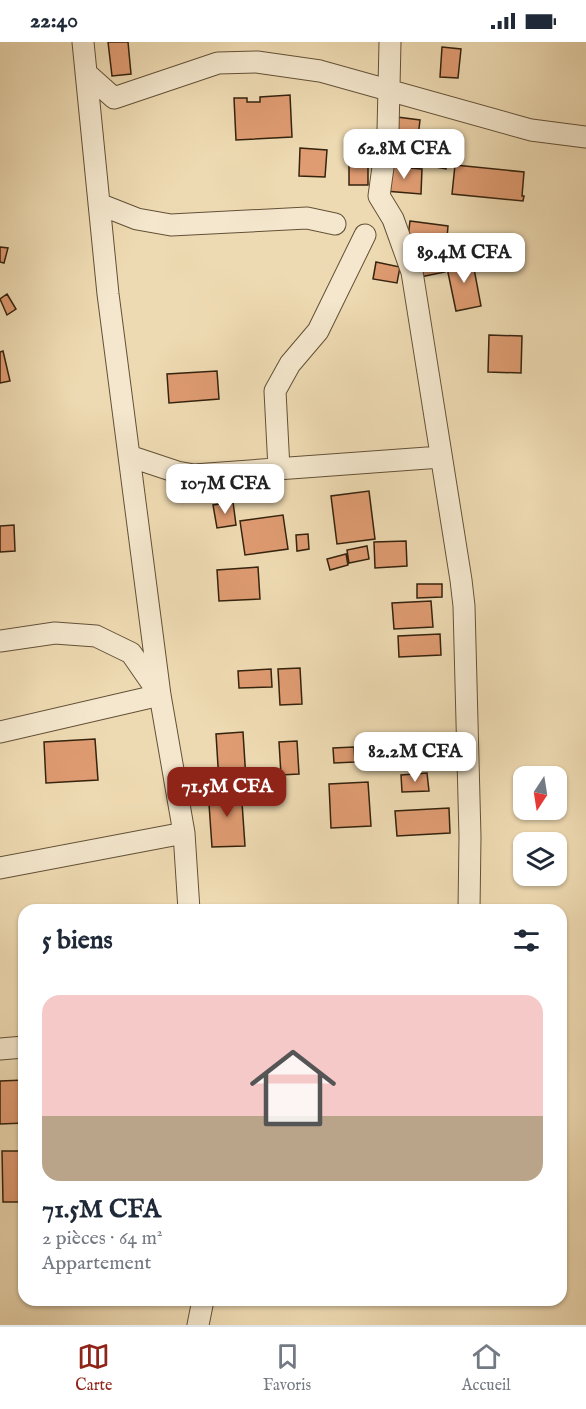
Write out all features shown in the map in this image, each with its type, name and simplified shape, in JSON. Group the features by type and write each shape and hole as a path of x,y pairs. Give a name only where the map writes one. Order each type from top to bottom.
{"street":[{"path":"83,42 108,294 160,695 184,833 189,904"},
{"path":"390,42 388,131 379,196 393,219 412,273 464,606 470,904"},
{"path":"86,73 114,98 218,63 257,62 320,71 531,130 586,137"},
{"path":"99,204 137,219 171,225 307,218 335,224"},
{"path":"279,469 275,391 290,364 318,331 365,235"},
{"path":"129,456 185,474 441,457"},
{"path":"0,641 55,633 96,636 131,653 160,695"},
{"path":"0,732 160,695"},
{"path":"0,868 184,833"},
{"path":"0,1049 18,1048"},
{"path":"198,1325 202,1306"}],"building":[{"path":"108,42 128,42 131,74 112,76"},
{"path":"442,47 461,49 458,78 440,77"},
{"path":"290,95 292,137 236,140 234,98 247,98 247,102 260,102 260,97"},
{"path":"397,117 420,120 415,163 392,161"},
{"path":"421,133 452,139 446,169 418,164"},
{"path":"300,148 327,150 325,177 299,176"},
{"path":"349,152 368,152 368,185 349,185"},
{"path":"455,165 524,172 523,201 452,194"},
{"path":"387,166 422,169 421,194 385,191"},
{"path":"410,221 448,226 446,250 407,245"},
{"path":"0,247 8,248 4,263 0,262"},
{"path":"443,258 445,272 415,278 412,264"},
{"path":"472,258 481,306 456,311 446,263"},
{"path":"376,262 400,267 397,283 373,279"},
{"path":"7,294 16,309 7,315 0,299"},
{"path":"489,335 522,336 521,373 488,372"},
{"path":"3,351 10,381 0,383 0,352"},
{"path":"217,371 219,399 169,403 167,374"},
{"path":"369,491 375,539 337,544 331,496"},
{"path":"233,502 236,525 217,528 213,505"},
{"path":"283,515 288,549 245,555 240,521"},
{"path":"14,525 15,551 0,552 0,526"},
{"path":"308,534 309,549 297,551 296,535"},
{"path":"406,541 407,566 375,568 374,542"},
{"path":"367,546 369,559 349,563 347,550"},
{"path":"346,554 348,565 330,570 327,559"},
{"path":"258,567 260,599 219,601 217,570"},
{"path":"417,584 442,584 442,597 417,598"},
{"path":"431,601 433,627 394,629 392,603"},
{"path":"440,634 441,655 399,657 398,636"},
{"path":"300,668 302,704 280,705 278,669"},
{"path":"271,669 272,687 239,688 238,671"},
{"path":"243,732 246,780 219,782 216,734"},
{"path":"95,739 98,780 46,783 44,742"},
{"path":"297,741 299,774 281,775 279,742"},
{"path":"354,747 355,762 334,763 333,748"},
{"path":"427,773 429,791 402,792 401,775"},
{"path":"368,782 371,826 331,828 329,784"},
{"path":"241,788 245,846 212,847 208,790"},
{"path":"449,808 450,833 397,836 395,811"},
{"path":"18,1080 18,1123 0,1124 0,1081"},
{"path":"2,1151 18,1151 18,1202 3,1202"}]}
